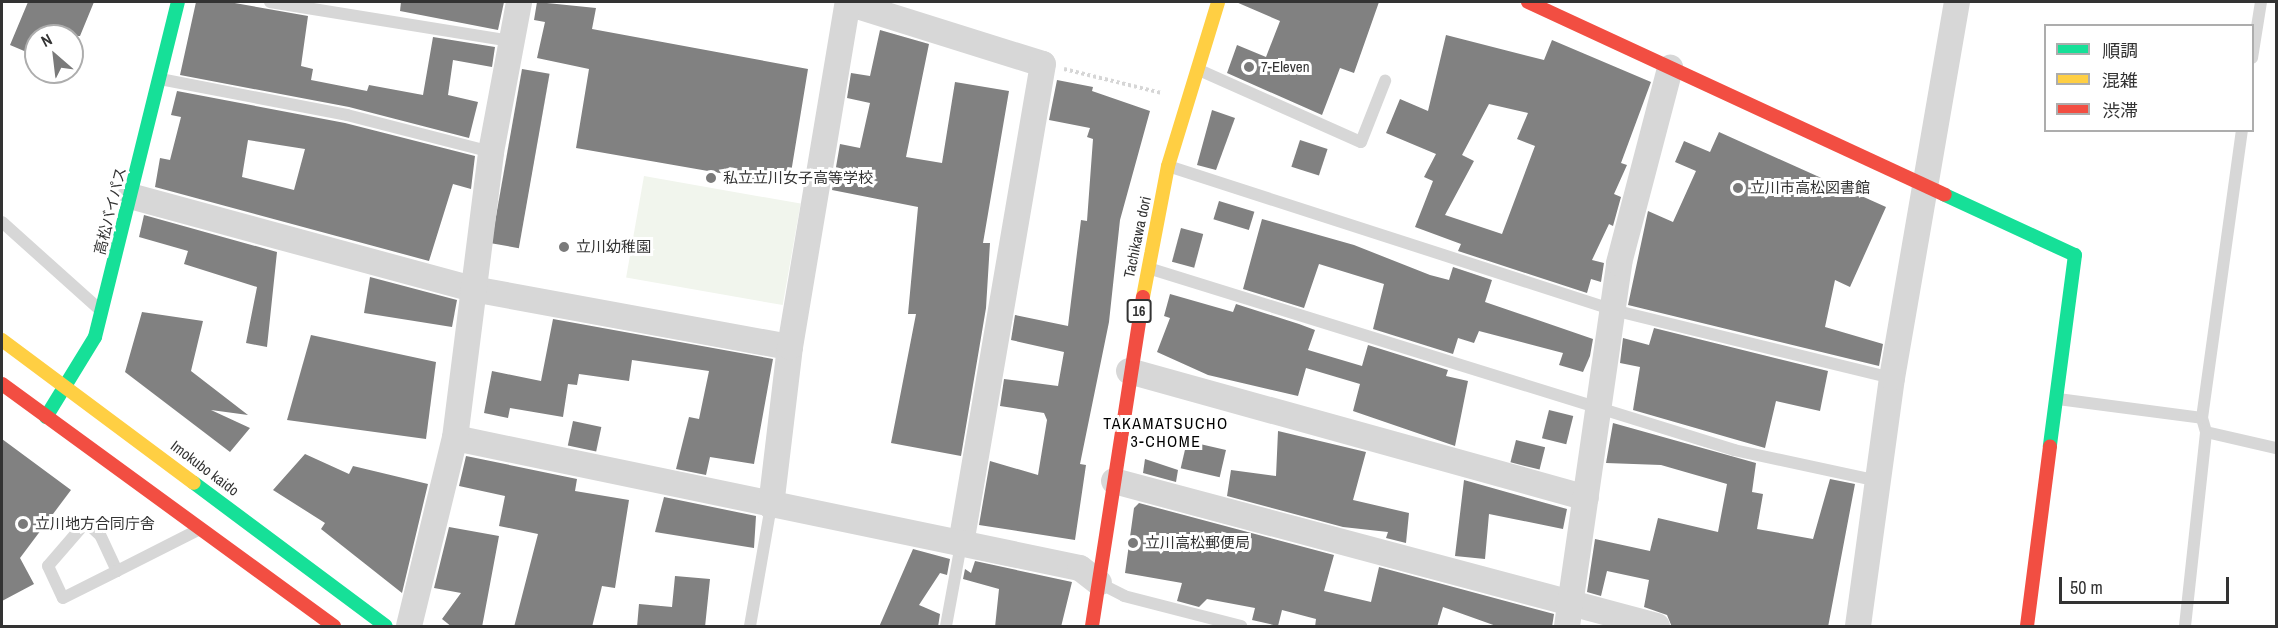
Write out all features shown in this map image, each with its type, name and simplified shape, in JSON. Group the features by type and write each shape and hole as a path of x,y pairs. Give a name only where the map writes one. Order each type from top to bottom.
{"street":[{"name":"高松バイパス","path":"46,417 95,337 178,2"},
{"path":"409,627 455,438 491,152 519,2"},
{"path":"771,506 790,346 846,2 1043,64 960,544"},
{"name":"Tachikawa dori","path":"1092,627 1129,371 1147,268 1168,166 1218,2"},
{"path":"1528,2 2075,255 2027,627"},
{"path":"1858,627 1892,378 1957,2"},
{"path":"1568,616 1586,498 1596,406 1619,263 1670,68"},
{"path":"130,196 473,290 790,346"},
{"name":"Imokubo kaido","path":"2,340 386,627"},
{"path":"1129,371 1586,498"},
{"path":"2,384 334,627"},
{"path":"455,438 771,506 1080,568 1099,583"},
{"path":"1114,481 1568,616 1657,627"}],"lane":[{"path":"270,2 512,41"},
{"path":"2254,50 2260,2"},
{"path":"1197,69 1361,142 1385,81"},
{"path":"159,78 347,115 491,152"},
{"path":"2185,627 2206,432 2202,418 2242,132"},
{"path":"1168,166 1613,310 1892,378"},
{"path":"2,222 102,311"},
{"path":"1147,268 1734,450 1878,481"},
{"path":"2058,399 2202,418"},
{"path":"2206,432 2277,448"},
{"path":"750,627 771,506"},
{"path":"117,571 100,535 86,522 48,566 63,598 117,571 201,528"},
{"path":"946,627 960,544"},
{"path":"1099,583 1124,596 1241,627"}],"path":[{"path":"1043,64 1166,94"}],"shaded area":[{"path":"644,176 801,204 783,305 626,277"}],"building":[{"path":"28,2 94,2 84,26 84,24 24,24 24,51 10,45"},
{"path":"196,2 229,2 308,16 301,66 313,69 311,80 367,91 369,85 423,95 433,37 495,47 492,67 453,60 448,95 478,102 469,138 349,107 180,75"},
{"path":"401,2 504,2 498,30 400,11"},
{"path":"537,2 596,8 592,29 808,69 789,185 576,148 589,69 537,58 545,22 534,20"},
{"path":"1236,2 1379,2 1354,73 1340,68 1322,115 1227,73 1237,45 1266,57 1280,21"},
{"path":"880,30 929,44 906,157 942,163 955,82 1009,91 983,243 990,243 986,308 961,456 891,443 916,314 908,314 918,207 832,190 840,144 860,148 870,103 847,98 851,73 870,76"},
{"path":"1446,35 1544,60 1552,40 1651,82 1621,163 1627,165 1614,194 1621,197 1613,226 1609,224 1592,260 1604,263 1601,282 1591,279 1587,293 1458,251 1461,244 1415,227 1433,181 1424,177 1436,154 1386,133 1400,99 1428,111","holes":["1489,104 1528,113 1517,139 1535,146 1502,234 1445,215 1474,161 1462,155"]},
{"path":"522,69 550,74 519,248 491,243"},
{"path":"1057,80 1093,87 1092,91 1150,111 1120,220 1109,322 1080,464 1086,465 1075,540 979,525 990,461 1038,475 1047,420 1044,413 1000,406 1004,379 1058,386 1064,352 1011,340 1015,315 1068,326 1081,220 1087,221 1093,139 1087,137 1090,128 1049,120"},
{"path":"177,91 345,123 475,156 471,189 453,184 429,261 155,187 160,158 170,160 181,117 171,115","holes":["248,140 305,149 294,190 242,177"]},
{"path":"1212,110 1235,118 1216,170 1197,165"},
{"path":"1719,132 1886,207 1850,287 1835,280 1825,327 1883,344 1879,366 1628,305 1648,211 1673,222 1696,171 1675,162 1684,141 1710,152"},
{"path":"1300,140 1328,149 1319,176 1291,167"},
{"path":"1219,201 1254,212 1249,230 1213,219"},
{"path":"144,215 277,252 267,347 246,343 257,287 184,264 188,251 139,237"},
{"path":"1262,219 1354,245 1430,275 1449,280 1453,267 1492,280 1485,302 1593,339 1590,356 1583,372 1559,365 1563,353 1479,331 1474,343 1458,338 1453,354 1373,329 1384,284 1319,264 1304,308 1243,289"},
{"path":"1181,228 1203,234 1194,268 1172,262"},
{"path":"370,277 457,300 452,327 364,313"},
{"path":"1170,294 1233,312 1236,304 1315,330 1308,350 1362,366 1368,345 1448,370 1446,376 1468,381 1455,446 1353,411 1360,384 1306,368 1298,396 1208,375 1157,352 1170,318 1164,316"},
{"path":"142,312 203,321 191,371 248,415 211,410 250,428 230,452 125,372"},
{"path":"553,319 773,359 754,464 710,457 706,475 676,469 689,417 699,419 709,371 632,360 629,381 579,374 577,385 568,384 563,417 510,408 508,418 484,413 492,371 541,381"},
{"path":"1654,328 1828,371 1820,411 1776,401 1765,448 1633,410 1640,367 1620,363 1623,338 1649,345"},
{"path":"311,335 436,362 426,439 287,420"},
{"path":"1549,410 1573,416 1566,444 1542,438"},
{"path":"573,421 601,427 596,451 568,445"},
{"path":"1613,423 1756,463 1752,492 1763,494 1757,529 1813,539 1830,479 1855,484 1828,627 1672,627 1667,615 1644,607 1649,580 1607,571 1601,596 1587,592 1595,539 1650,551 1658,518 1718,532 1727,484 1661,465 1606,463"},
{"path":"1278,431 1366,452 1353,500 1409,513 1406,543 1386,538 1388,532 1343,527 1227,496 1231,470 1276,476"},
{"name":"立川地方合同庁舎","path":"2,439 71,490 20,558 34,584 2,601"},
{"path":"1516,440 1545,447 1540,470 1510,462"},
{"path":"1187,441 1226,450 1220,477 1181,468"},
{"path":"305,454 349,474 353,466 428,484 402,593 321,529 325,523 273,490"},
{"path":"466,456 577,479 575,491 629,500 615,588 602,586 592,627 514,627 538,534 499,526 505,496 459,486"},
{"path":"1145,459 1178,470 1176,482 1143,473"},
{"path":"1464,480 1567,509 1563,529 1489,514 1485,559 1455,556"},
{"path":"664,497 756,516 754,548 655,532"},
{"path":"1139,503 1334,555 1324,591 1371,602 1379,567 1554,614 1552,627 1499,627 1443,607 1437,627 1315,627 1316,619 1282,610 1278,626 1252,620 1255,608 1207,599 1199,607 1177,601 1182,583 1125,573 1134,508"},
{"path":"449,527 499,536 482,627 452,627 442,619 461,593 434,588"},
{"path":"913,549 950,559 947,575 940,573 919,605 940,614 938,627 879,627"},
{"path":"975,561 1072,582 1061,627 995,627 999,589 963,579 965,569 971,573"},
{"path":"675,576 710,579 705,627 637,627 639,604 672,607"}],"traffic: fast":[{"path":"46,417 95,337 178,2"},
{"path":"1945,195 2075,255 2050,446"},
{"path":"194,483 386,626"}],"traffic: slow":[{"path":"1143,297 1168,166 1218,2"},
{"path":"2,340 194,483"}],"traffic: jam":[{"path":"1528,2 1945,195"},
{"path":"1092,626 1143,297"},
{"path":"2,384 334,626"},
{"path":"2027,626 2050,446"}],"place":[{"name":"7-Eleven","path":"1249,67"},
{"name":"私立立川女子高等学校","path":"711,178"},
{"name":"立川市高松図書館","path":"1738,188"},
{"name":"立川幼稚園","path":"564,247"},
{"name":"立川地方合同庁舎","path":"23,524"},
{"name":"立川高松郵便局","path":"1133,543"}],"district":[{"name":"TAKAMATSUCHO 3-CHOME","path":"1166,432"}]}
